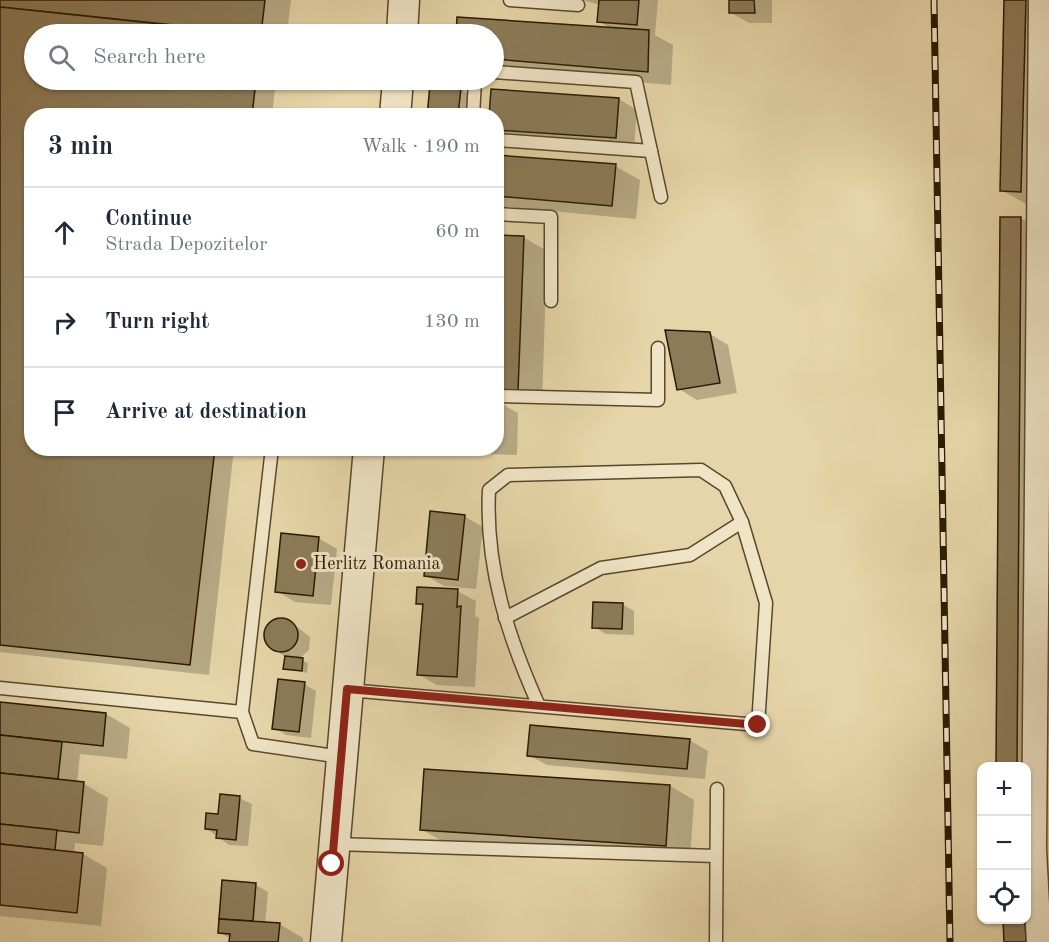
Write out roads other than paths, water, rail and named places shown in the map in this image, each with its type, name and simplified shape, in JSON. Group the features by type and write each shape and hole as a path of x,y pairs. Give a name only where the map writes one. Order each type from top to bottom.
{"street":[{"path":"403,24 404,0"},
{"path":"1039,942 1034,849 1042,774 1041,0"},
{"path":"396,108 397,90"},
{"path":"326,942 368,456"}],"lane":[{"path":"510,0 578,5"},
{"path":"504,73 636,82 661,197"},
{"path":"473,108 474,90"},
{"path":"504,141 651,151"},
{"path":"504,214 551,217 550,302"},
{"path":"504,396 658,400 658,348"},
{"path":"271,456 242,712 253,744 341,757"},
{"path":"347,689 539,706 758,725 766,603 742,522 725,486 701,470 508,475 489,490 487,521 496,590 516,655 539,706"},
{"path":"505,618 601,568 690,555 742,522"},
{"path":"0,688 242,712"},
{"path":"716,942 717,789"},
{"path":"334,844 716,856"}],"railway":[{"path":"934,0 950,942"}],"place":[{"name":"Herlitz Romania","path":"301,564"}]}
